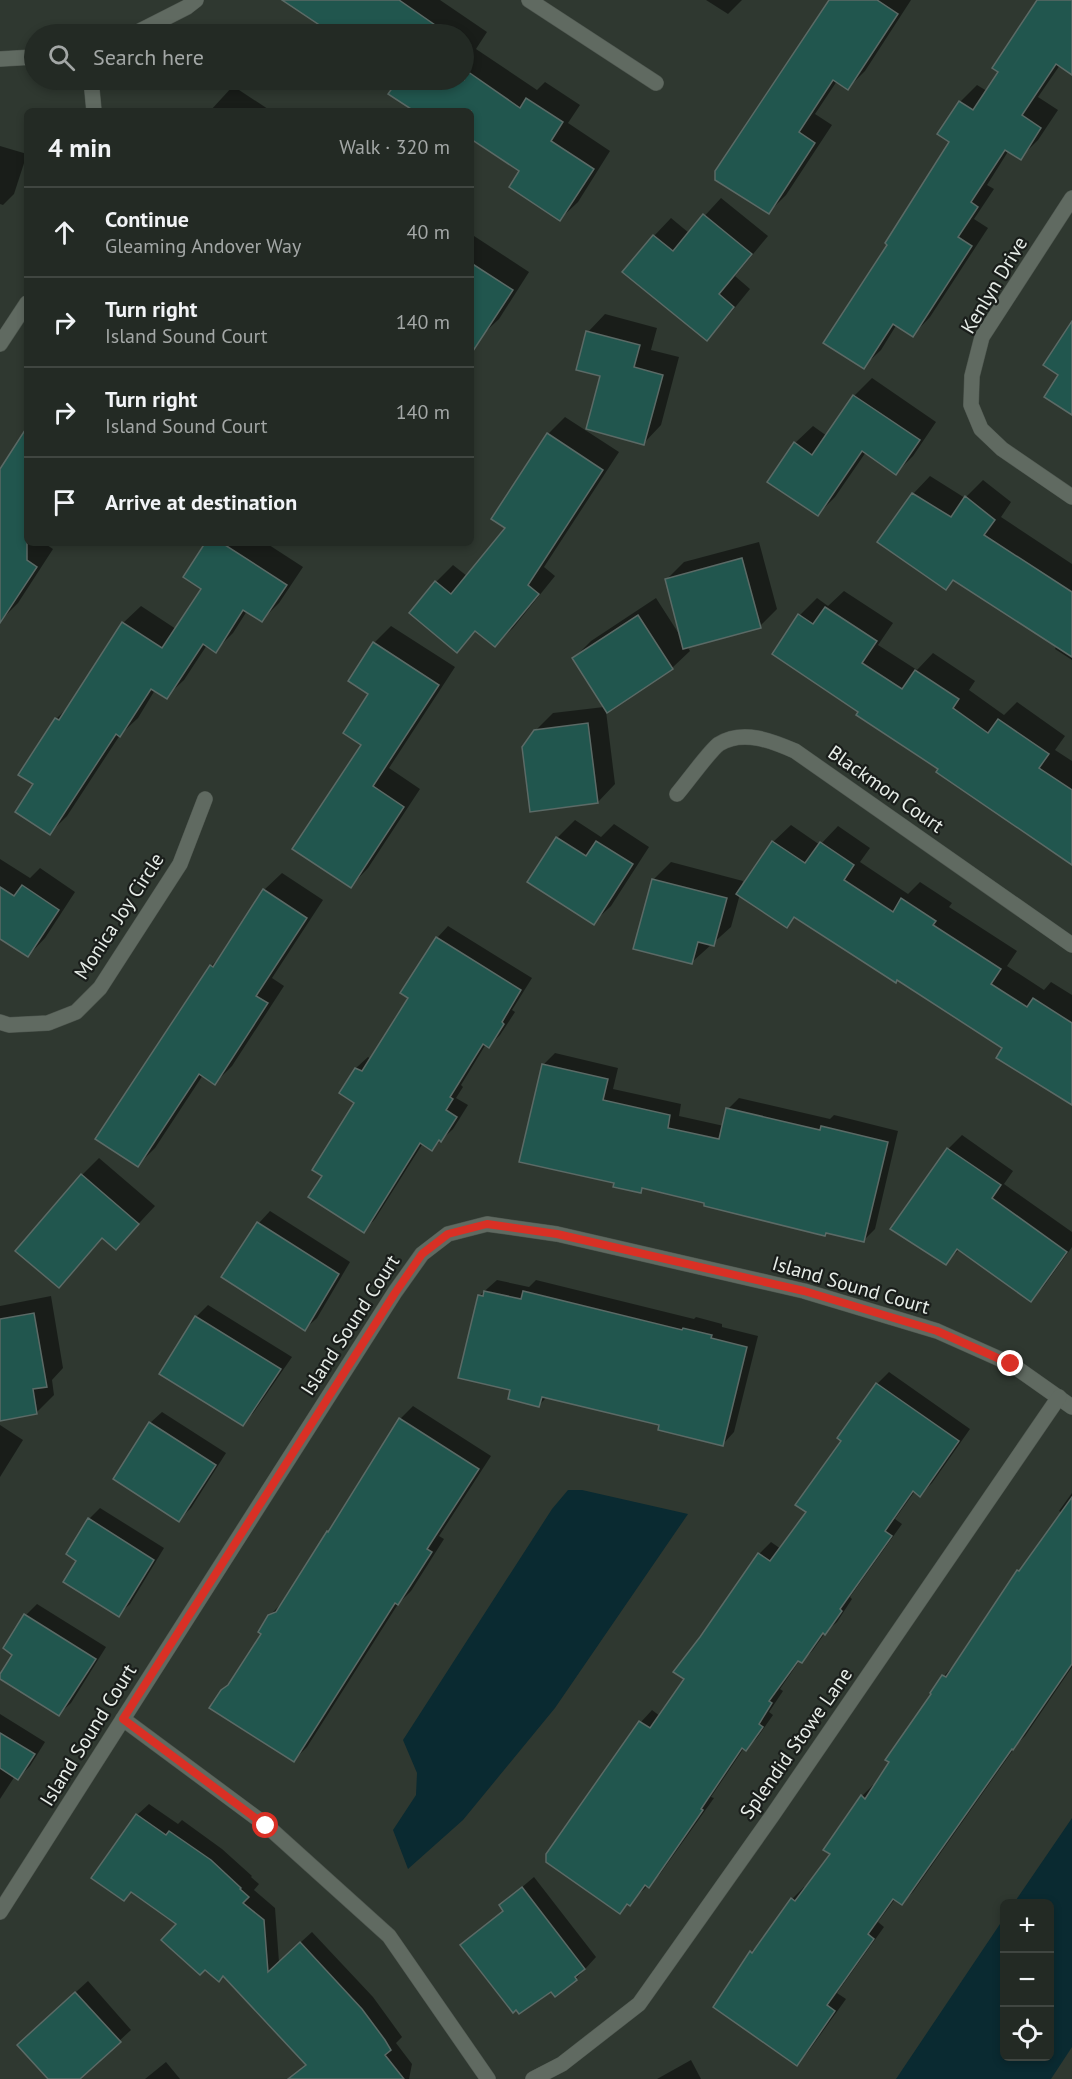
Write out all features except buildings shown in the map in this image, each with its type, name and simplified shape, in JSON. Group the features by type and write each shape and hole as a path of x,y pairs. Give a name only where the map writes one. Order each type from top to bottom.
{"street":[{"path":"154,24 196,0"},
{"path":"529,0 656,82"},
{"path":"0,58 24,57"},
{"path":"92,90 94,108"},
{"name":"Kenlyn Drive","path":"1072,198 982,337 972,376 971,405 981,429 1002,449 1072,497"},
{"path":"0,344 24,308"},
{"name":"Blackmon Court","path":"677,794 718,745 741,737 768,740 795,751 1072,945"},
{"name":"Monica Joy Circle","path":"0,1022 9,1025 48,1023 76,1012 100,988 180,864 205,799"},
{"name":"Island Sound Court","path":"0,1912 395,1293 422,1254 448,1234 487,1224 557,1234 804,1291 937,1331 1011,1364 1072,1407"},
{"name":"Splendid Stowe Lane","path":"533,2079 562,2064 639,2004 772,1816 1059,1397"},
{"path":"123,1719 266,1826 389,1936 488,2079"}],"water":[{"path":"568,1490 582,1490 688,1514 555,1708 463,1820 408,1869 393,1830 416,1795 417,1773 403,1740 552,1509"},
{"path":"1072,1818 1072,2047 1051,2079 896,2079 1000,1924 1000,2061 1054,2061 1054,1899 1017,1899"}],"route":[{"path":"266,1826 123,1719 395,1293 422,1254 448,1234 487,1224 557,1234 804,1291 937,1331 1011,1364"}]}
